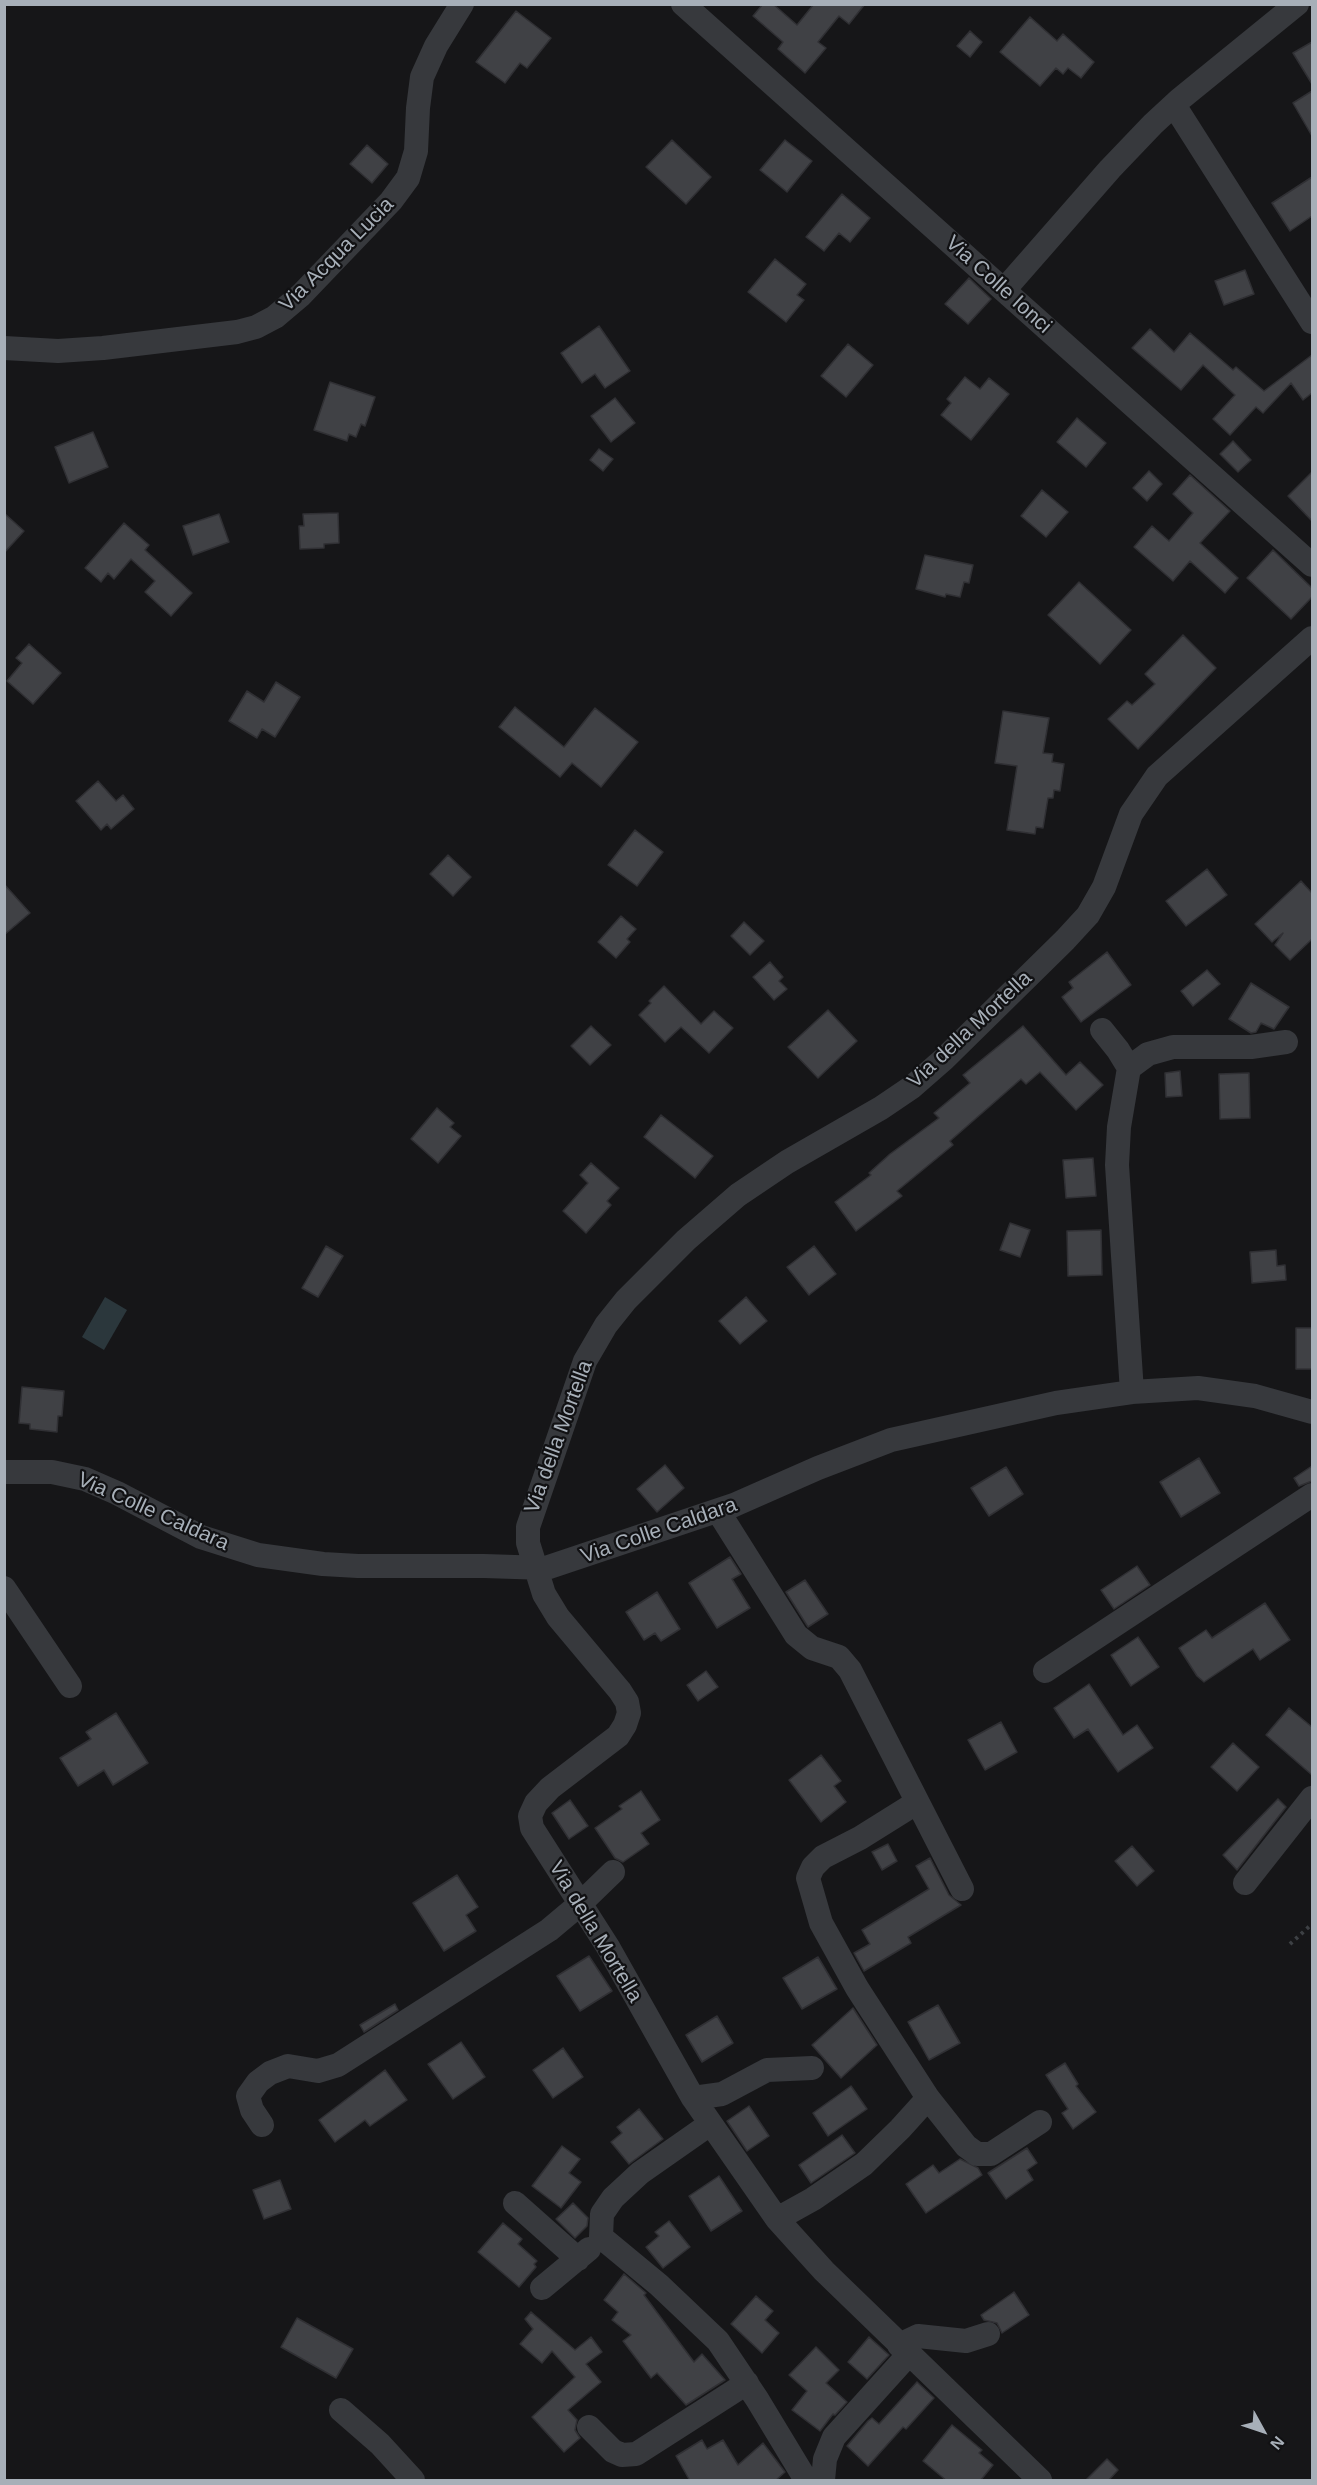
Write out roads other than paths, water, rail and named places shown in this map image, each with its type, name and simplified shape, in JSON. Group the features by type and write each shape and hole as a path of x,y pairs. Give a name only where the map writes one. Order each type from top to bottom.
{"street":[{"name":"Via Acqua Lucia","path":"4,348 44,351 92,350 245,330 275,317 301,295 384,209 408,178 416,151 422,76 436,46 462,4"},
{"name":"Via Colle Ionci","path":"683,4 1312,565"},
{"path":"1004,290 1110,169 1174,105 1297,4"},
{"path":"1174,105 1312,322"},
{"name":"Via della Mortella","path":"1040,2481 824,2271 777,2219 693,2098 615,1959 535,1834 530,1816 536,1803 545,1792 618,1736 628,1720 628,1707 620,1691 552,1609 544,1594 528,1543 530,1516 581,1369 597,1339 616,1311 686,1240 738,1195 781,1166 881,1108 912,1087 949,1055 1088,915 1109,875 1131,814 1157,776 1312,638"},
{"path":"1102,1030 1129,1068 1119,1126 1117,1166 1132,1392"},
{"path":"1129,1068 1148,1054 1173,1047 1251,1047 1286,1042"},
{"name":"Via Colle Caldara","path":"4,1472 45,1471 77,1477 117,1493 201,1537 258,1555 358,1566 484,1566 546,1569 718,1511 832,1462 891,1440 1056,1403 1132,1392 1186,1388 1226,1390 1312,1412"},
{"path":"1045,1671 1312,1495"},
{"path":"718,1511 796,1635 812,1648 839,1657 850,1670 962,1889"},
{"path":"4,1588 70,1686"},
{"path":"1245,1883 1312,1798"},
{"path":"916,1803 860,1838 823,1857 813,1867 808,1878 820,1923 856,1988 928,2098 962,2143 977,2154 986,2155 996,2152 1040,2122"},
{"path":"262,2125 252,2110 248,2096 270,2073 288,2066 318,2071 338,2065 549,1930 613,1872"},
{"path":"693,2098 722,2094 767,2070 812,2068"},
{"path":"777,2219 813,2199 864,2164 928,2098"},
{"path":"542,2288 601,2237 601,2220 609,2202 640,2173 710,2124"},
{"path":"515,2203 578,2259"},
{"path":"601,2237 641,2269 711,2333 731,2357 747,2383 794,2476"},
{"path":"823,2481 825,2459 834,2437 904,2350 918,2336 966,2341 988,2334"},
{"path":"589,2427 613,2451 622,2455 631,2455 646,2449 747,2383"},
{"path":"341,2410 380,2444 413,2481"}]}
